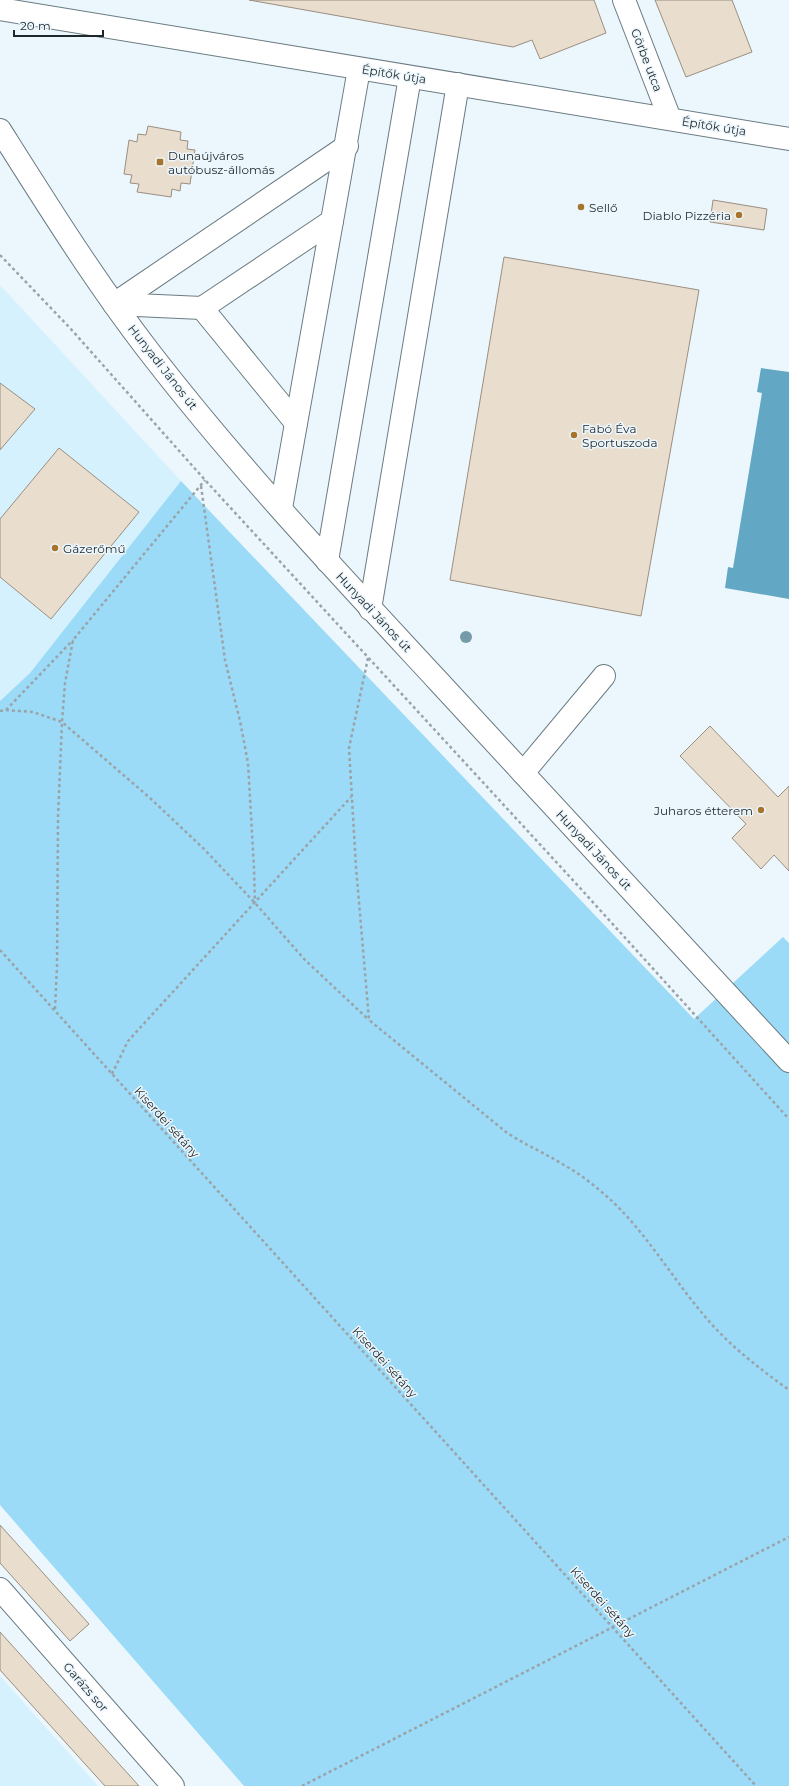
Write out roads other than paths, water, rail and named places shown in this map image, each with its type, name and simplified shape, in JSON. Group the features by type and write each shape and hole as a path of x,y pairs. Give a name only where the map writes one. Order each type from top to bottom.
{"street":[{"name":"Görbe utca","path":"624,0 670,119"},
{"name":"Építők útja","path":"0,9 789,138"},
{"path":"281,508 360,68"},
{"path":"327,561 410,77"},
{"path":"370,609 458,84"},
{"name":"Hunyadi János út","path":"0,130 73,245 114,304 152,355 281,508 370,609 789,1061"},
{"path":"114,304 347,146"},
{"path":"114,304 202,308 332,220"},
{"path":"202,308 296,423"},
{"path":"523,773 604,676"},
{"name":"Garázs sor","path":"0,1589 173,1786"}],"place":[{"name":"Dunaújváros autóbusz-állomás","path":"160,162"},
{"name":"Sellő","path":"581,207"},
{"name":"Diablo Pizzéria","path":"739,215"},
{"name":"Fabó Éva Sportuszoda","path":"574,435"},
{"name":"Gázerőmű","path":"55,548"},
{"name":"Juharos étterem","path":"761,810"}]}
